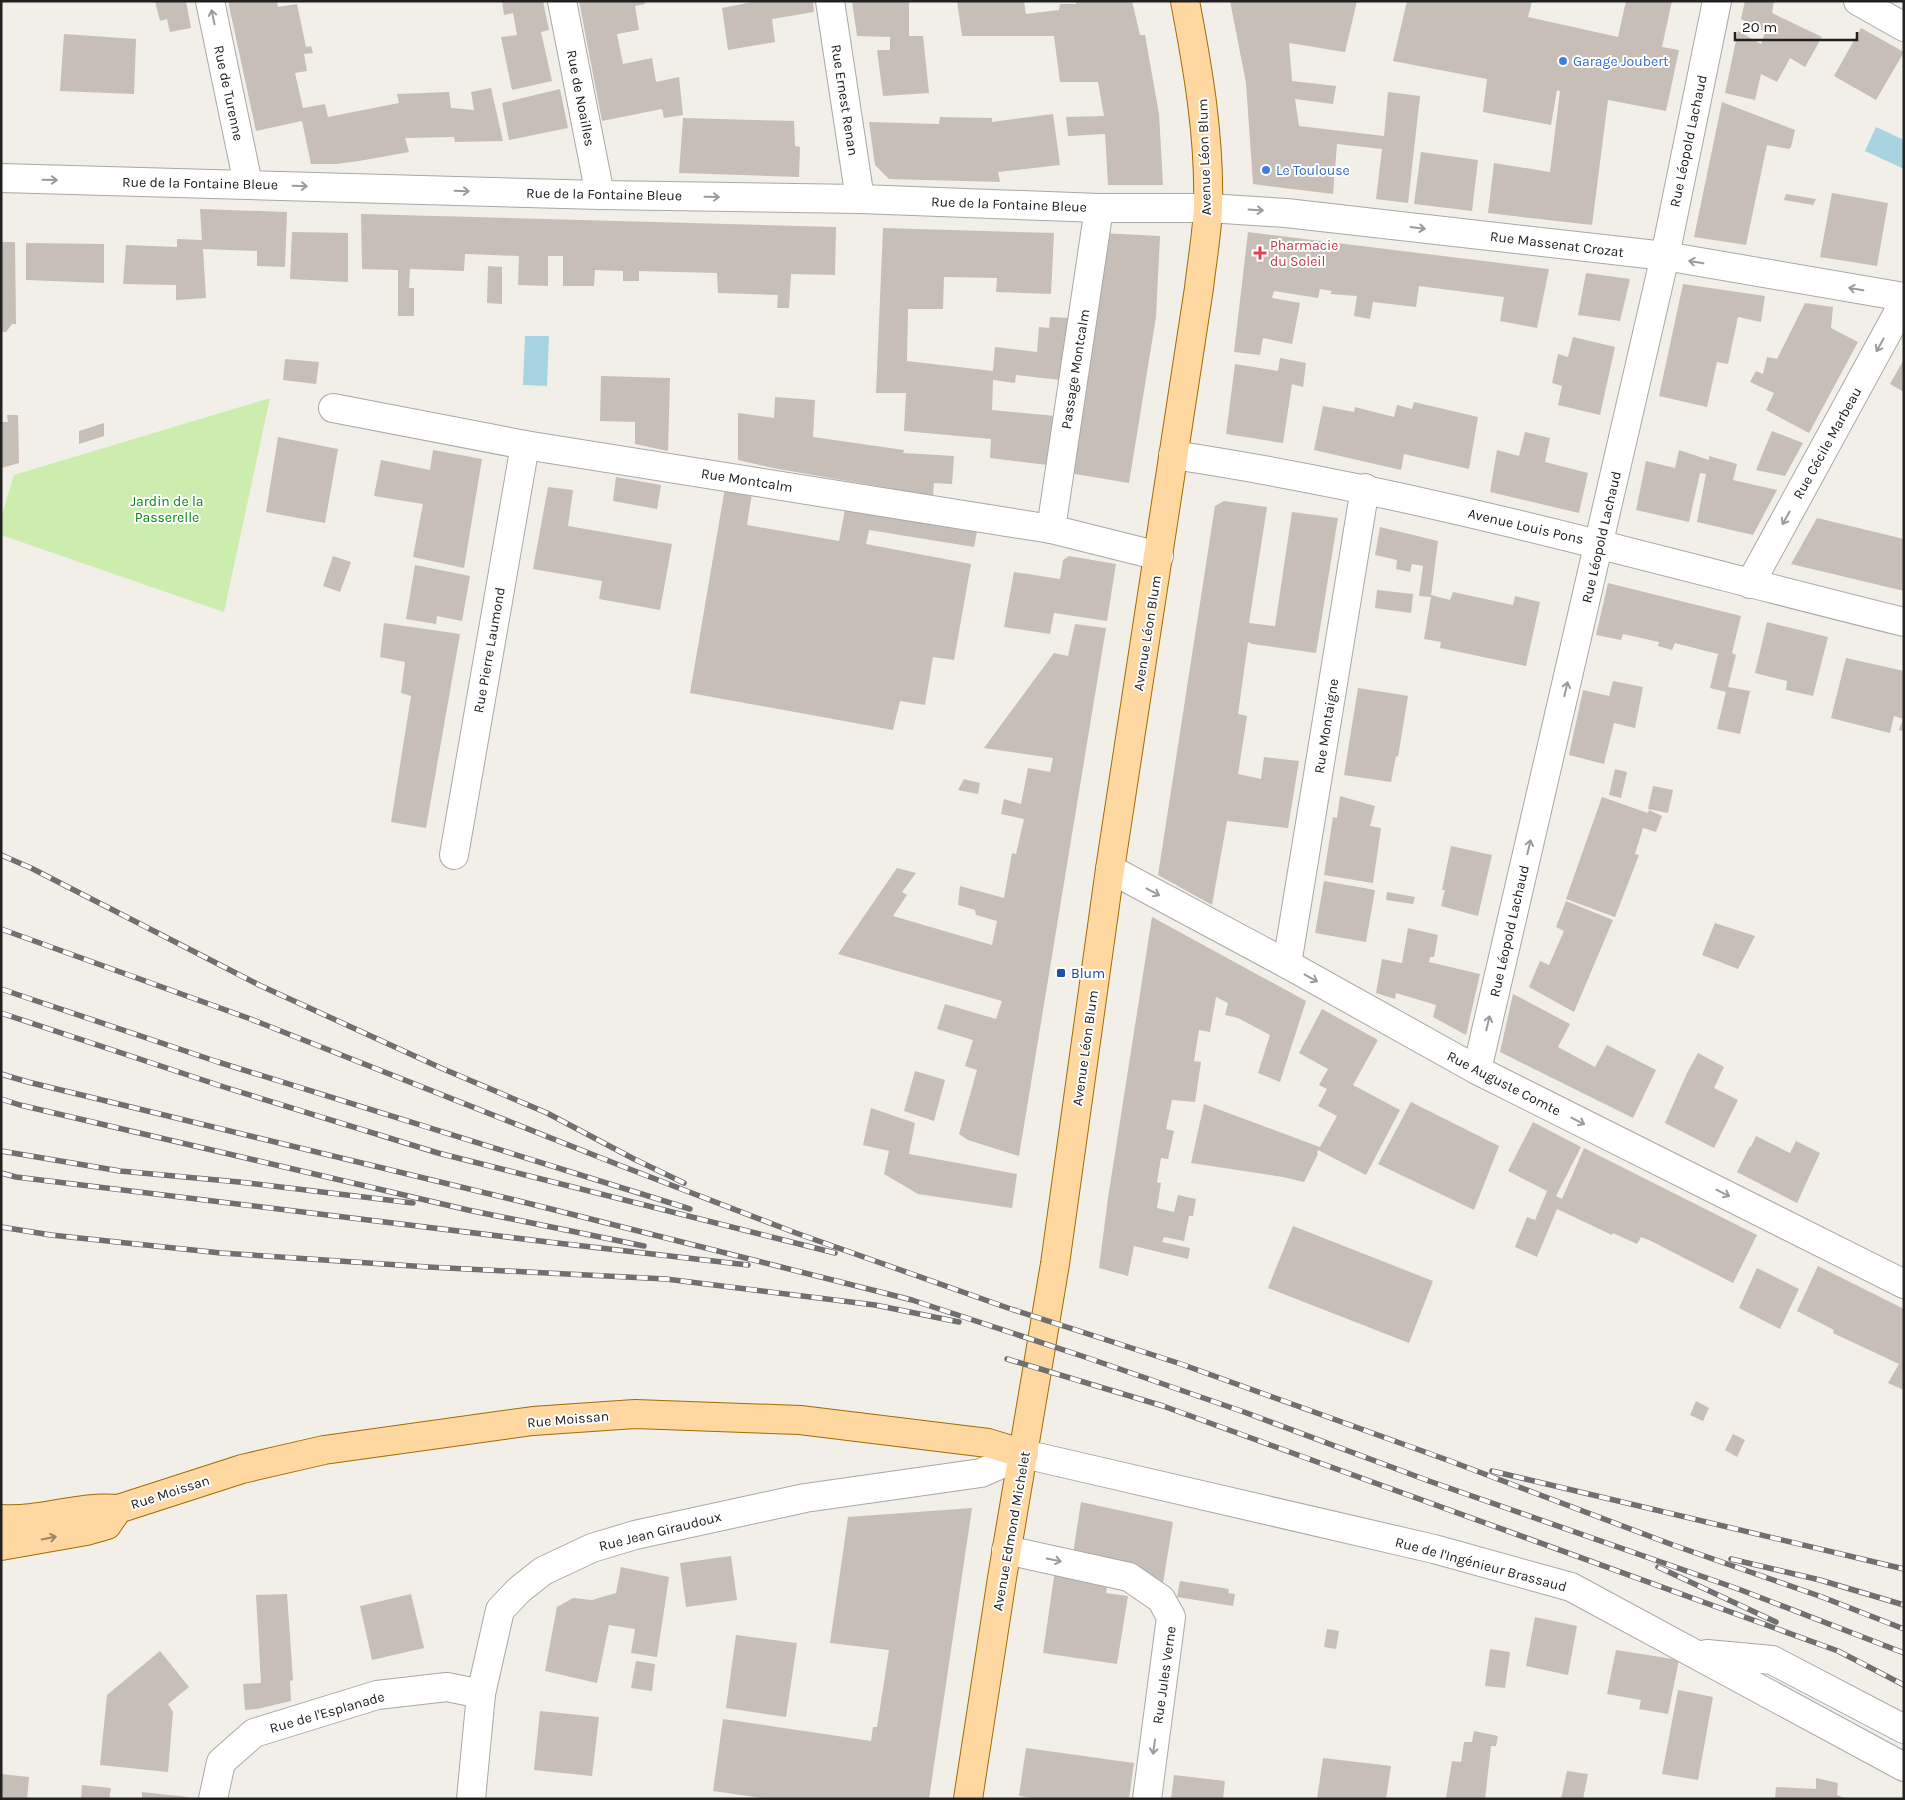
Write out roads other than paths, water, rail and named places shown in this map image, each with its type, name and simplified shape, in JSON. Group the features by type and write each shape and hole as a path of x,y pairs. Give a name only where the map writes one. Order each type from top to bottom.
{"main road":[{"name":"Avenue Léon Blum","path":"1055,1264 1110,869 1200,288 1208,208 1202,100 1185,1"},
{"name":"Avenue Edmond Michelet","path":"968,1799 1006,1550 1024,1454 1055,1264"},
{"name":"Rue Moissan","path":"1,1519 41,1517 99,1507 118,1508 242,1469 324,1450 533,1421 635,1414 800,1420 988,1443 1024,1454"},
{"name":"Rue Moissan","path":"1,1546 86,1531 107,1525 118,1508"}],"street":[{"name":"Rue de Turenne","path":"210,1 248,184"},
{"name":"Rue de Noailles","path":"562,1 600,195"},
{"name":"Rue Ernest Renan","path":"830,1 860,198"},
{"name":"Rue Léopold Lachaud","path":"1476,1070 1600,543 1665,256 1717,1"},
{"path":"1858,1 1904,27"},
{"name":"Rue de la Fontaine Bleue","path":"1,178 600,195 860,198 1100,208 1208,208"},
{"name":"Passage Montcalm","path":"1051,529 1100,208"},
{"name":"Rue Massenat Crozat","path":"1208,208 1286,213 1665,256 1904,297"},
{"name":"Rue Cécile Marbeau","path":"1750,584 1904,302"},
{"name":"Rue Montcalm","path":"334,408 525,445 1051,529 1159,556"},
{"name":"Rue Pierre Laumond","path":"454,855 525,445"},
{"name":"Avenue Louis Pons","path":"1173,455 1365,488 1600,543 1750,584 1904,622"},
{"name":"Rue Montaigne","path":"1287,964 1365,488"},
{"name":"Rue Auguste Comte","path":"1110,869 1287,964 1476,1070 1904,1284"},
{"name":"Rue de l'Ingénieur Brassaud","path":"1024,1454 1434,1549 1571,1587 1904,1767"},
{"name":"Rue Jean Giraudoux","path":"472,1799 481,1694 500,1610 518,1590 543,1571 592,1548 662,1529 806,1498 981,1473 1024,1454"},
{"name":"Rue Jules Verne","path":"1006,1550 1129,1576 1161,1599 1171,1617 1147,1799"},
{"path":"1694,1653 1772,1660 1904,1729"},
{"name":"Rue de l'Esplanade","path":"213,1799 221,1762 254,1733 377,1695 447,1687 481,1694"}],"water":[{"path":"1876,127 1904,140 1904,169 1865,151"},
{"path":"525,336 549,336 547,386 523,385"}],"railway":[{"path":"1,855 31,868 259,985 441,1068 547,1113 684,1183"},
{"path":"1,929 248,1018 796,1233 1008,1308 1181,1364 1450,1461 1673,1545 1822,1597 1904,1629"},
{"path":"1,989 218,1062 690,1209"},
{"path":"1,1013 224,1087 438,1153 835,1253"},
{"path":"1,1074 912,1300 1244,1412 1429,1481 1741,1590 1904,1653"},
{"path":"1,1099 468,1210 644,1246"},
{"path":"1,1151 120,1171 239,1182 413,1203"},
{"path":"1,1173 16,1177 748,1265"},
{"path":"1,1227 51,1235 221,1253 428,1267 666,1279 875,1305 959,1322"},
{"path":"1007,1359 1163,1406 1838,1651 1904,1685"},
{"path":"1492,1471 1904,1569"},
{"path":"1731,1559 1820,1580 1904,1605"},
{"path":"1658,1567 1776,1622"}],"place":[{"name":"Garage Joubert","path":"1563,61"},
{"name":"Le Toulouse","path":"1266,170"},
{"name":"Pharmacie du Soleil","path":"1260,253"},
{"name":"Blum","path":"1061,973"}],"park label":[{"name":"Jardin de la Passerelle","path":"167,510"}]}
